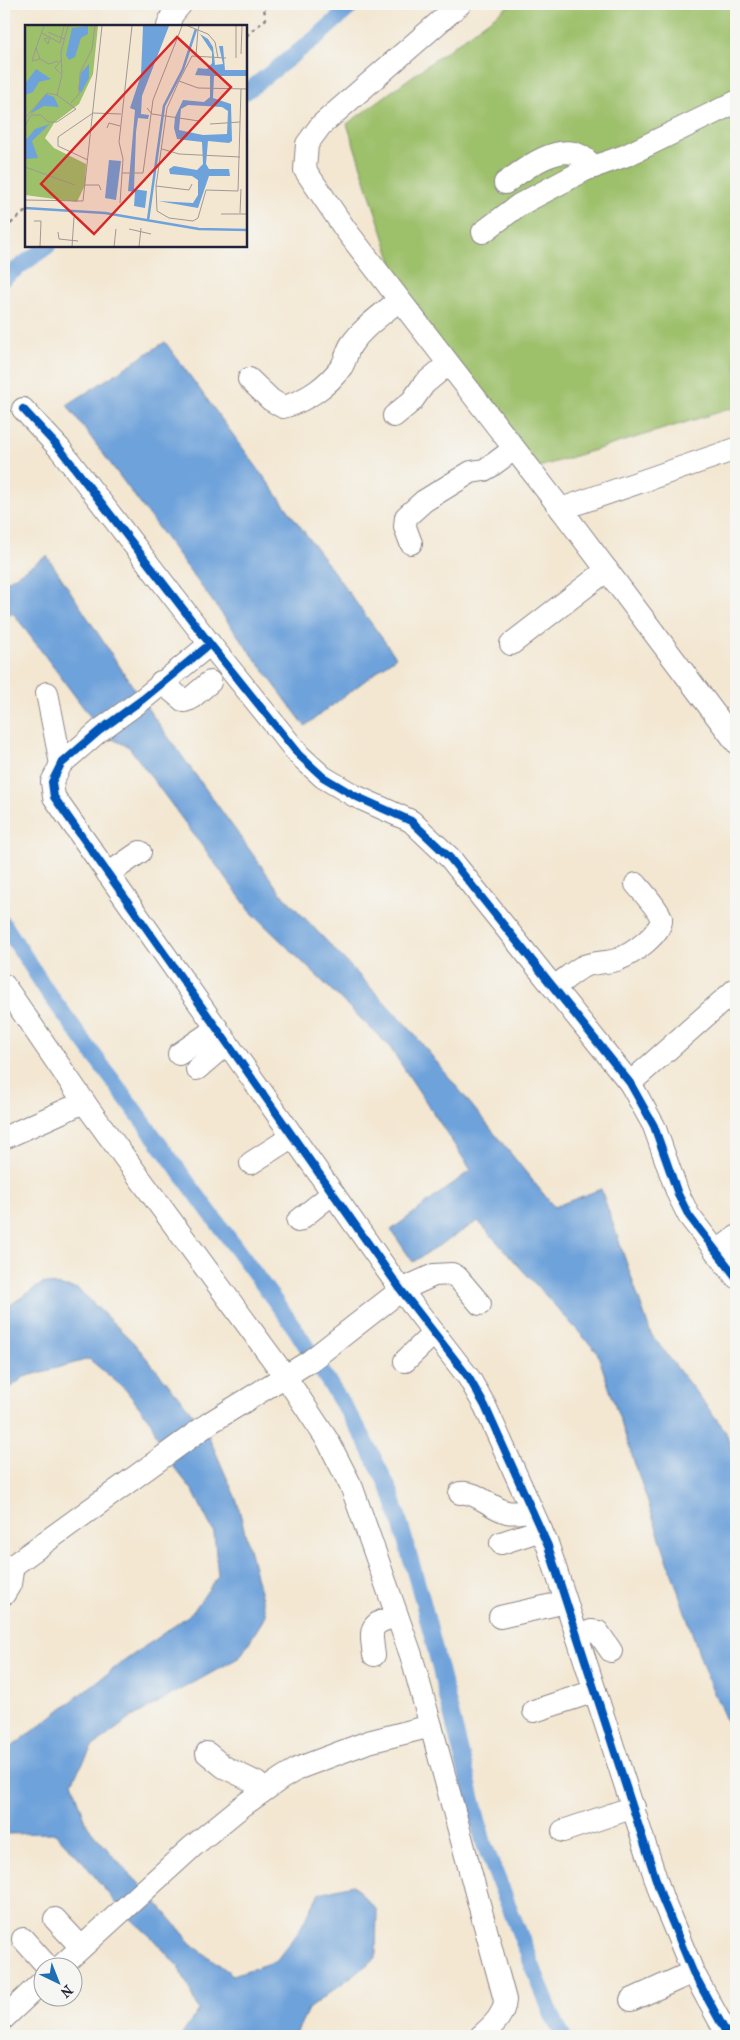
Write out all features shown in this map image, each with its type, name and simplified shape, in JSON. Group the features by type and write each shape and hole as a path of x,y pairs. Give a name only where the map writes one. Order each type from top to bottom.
{"street":[{"path":"168,25 172,15 181,4"},
{"path":"460,4 320,125 307,144 306,170 345,229 607,570 736,742"},
{"path":"483,232 519,205 594,167 627,155 736,102"},
{"path":"505,183 534,162 551,155 568,153 580,155 594,167"},
{"path":"249,379 272,400 283,407 300,402 324,385 342,365 350,346 359,335 399,300"},
{"path":"394,416 412,401 424,384 448,364"},
{"path":"23,409 60,449 210,644 299,755 323,778 355,796 412,821 450,858 630,1083 654,1126 678,1194 689,1216 736,1276"},
{"path":"411,543 405,527 406,517 424,501 471,472 491,466 514,449"},
{"path":"561,510 736,449"},
{"path":"511,644 607,570"},
{"path":"210,644 61,764 52,782 54,797 401,1290 468,1378 484,1406 548,1546 662,1898 693,1972 728,2036"},
{"path":"161,682 184,701 190,699 210,682"},
{"path":"47,693 61,764"},
{"path":"108,874 140,852"},
{"path":"554,987 582,967 596,962 607,963 620,959 638,949 655,933 661,916 636,884"},
{"path":"4,985 84,1102 286,1376 328,1441 352,1488 397,1616 431,1726 505,2000 505,2008 500,2018 481,2036"},
{"path":"630,1083 736,990"},
{"path":"180,1054 222,1036"},
{"path":"197,1069 222,1036"},
{"path":"4,1138 84,1102"},
{"path":"251,1163 293,1136"},
{"path":"298,1221 332,1193"},
{"path":"716,1252 736,1237"},
{"path":"4,1594 10,1584 9,1569 211,1422 310,1361 401,1290 434,1275 452,1274 458,1278 480,1304"},
{"path":"405,1361 434,1333"},
{"path":"460,1493 470,1492 490,1505 536,1520"},
{"path":"501,1543 536,1520"},
{"path":"500,1617 566,1602"},
{"path":"374,1655 371,1631 374,1625 380,1621 397,1616"},
{"path":"577,1636 591,1631 598,1632 611,1651"},
{"path":"534,1711 594,1691"},
{"path":"69,1958 192,1847 263,1791 299,1768 368,1742 431,1726"},
{"path":"207,1753 224,1766 257,1783 263,1791"},
{"path":"563,1831 634,1807"},
{"path":"55,1918 81,1947"},
{"path":"23,1939 40,1958"},
{"path":"632,2000 693,1972"},
{"path":"4,2018 32,1991"}],"path":[{"path":"248,34 266,19 262,4"},
{"path":"4,229 25,212"}],"green space":[{"path":"511,4 736,4 736,407 539,467 404,299 347,124"}],"water":[{"path":"165,342 396,657 305,726 67,405"},
{"path":"47,556 143,702 280,892 410,1029 554,1207 601,1189 651,1334 725,1430 736,1463 736,1743 707,1677 597,1352 478,1221 413,1262 391,1230 471,1170 389,1046 251,912 129,747 104,735 13,613 4,618 4,583"},
{"path":"43,1283 78,1289 133,1342 205,1428 237,1501 266,1615 240,1657 132,1717 92,1747 72,1782 88,1827 194,1946 233,1975 276,1961 300,1929 319,1893 353,1885 377,1910 376,1958 308,2009 295,2036 181,2036 199,2010 179,1967 150,1936 121,1910 84,1863 55,1833 4,1834 4,1753 120,1664 192,1613 218,1576 214,1533 193,1491 166,1457 151,1422 125,1389 89,1359 24,1377 4,1393 4,1309"}],"waterway":[{"path":"248,90 318,36 354,4"},
{"path":"4,278 45,248"},
{"path":"4,924 47,991 294,1327 364,1438 392,1495 423,1602 484,1844 552,2015 563,2036"}],"cycle path":[{"path":"23,409 60,449 210,644 299,755 323,777 355,796 411,821 450,858 630,1083 654,1126 678,1194 689,1216 736,1277"},
{"path":"210,644 143,699 99,731 61,764 52,782 54,797 401,1290 469,1378 485,1406 548,1546 662,1898 693,1972 728,2036"}]}
